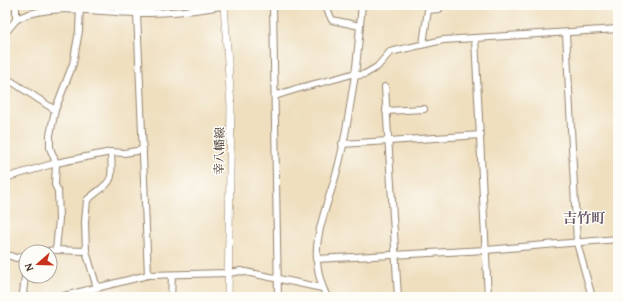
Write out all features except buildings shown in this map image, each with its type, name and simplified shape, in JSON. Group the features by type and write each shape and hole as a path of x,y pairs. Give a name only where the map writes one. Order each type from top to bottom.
{"street":[{"path":"16,5 16,20"},
{"path":"158,5 158,12"},
{"path":"5,33 16,20 29,14 55,7 137,13 225,5"},
{"name":"幸八幡線","path":"225,5 231,106 228,297"},
{"path":"273,5 279,279 278,297"},
{"path":"325,5 332,20 360,26"},
{"path":"327,297 322,288 316,258 320,219 337,170 355,74 362,5"},
{"path":"57,244 59,219 58,191 55,185 56,163 50,148 50,135 55,110 73,64 79,31 80,8"},
{"path":"424,44 428,10 439,9"},
{"path":"137,13 148,275"},
{"path":"275,96 355,74 365,74 377,67 390,52 424,44 458,38 618,29"},
{"path":"566,33 577,243 592,297"},
{"path":"475,38 488,297"},
{"path":"5,77 55,110"},
{"path":"385,87 387,140 398,297"},
{"path":"386,111 424,109"},
{"path":"342,144 481,135"},
{"path":"5,178 56,163 111,152 124,153 143,150"},
{"path":"97,288 86,251 85,222 87,200 107,186 112,175 111,152"},
{"path":"316,258 486,250 618,239"},
{"path":"58,250 86,251"},
{"path":"5,254 18,257"},
{"path":"60,297 85,294 97,288 148,275 172,276 241,271 322,288"},
{"path":"171,297 172,276"},
{"path":"24,284 23,294 26,297"}],"district":[{"name":"吉竹町","path":"584,218"}]}
